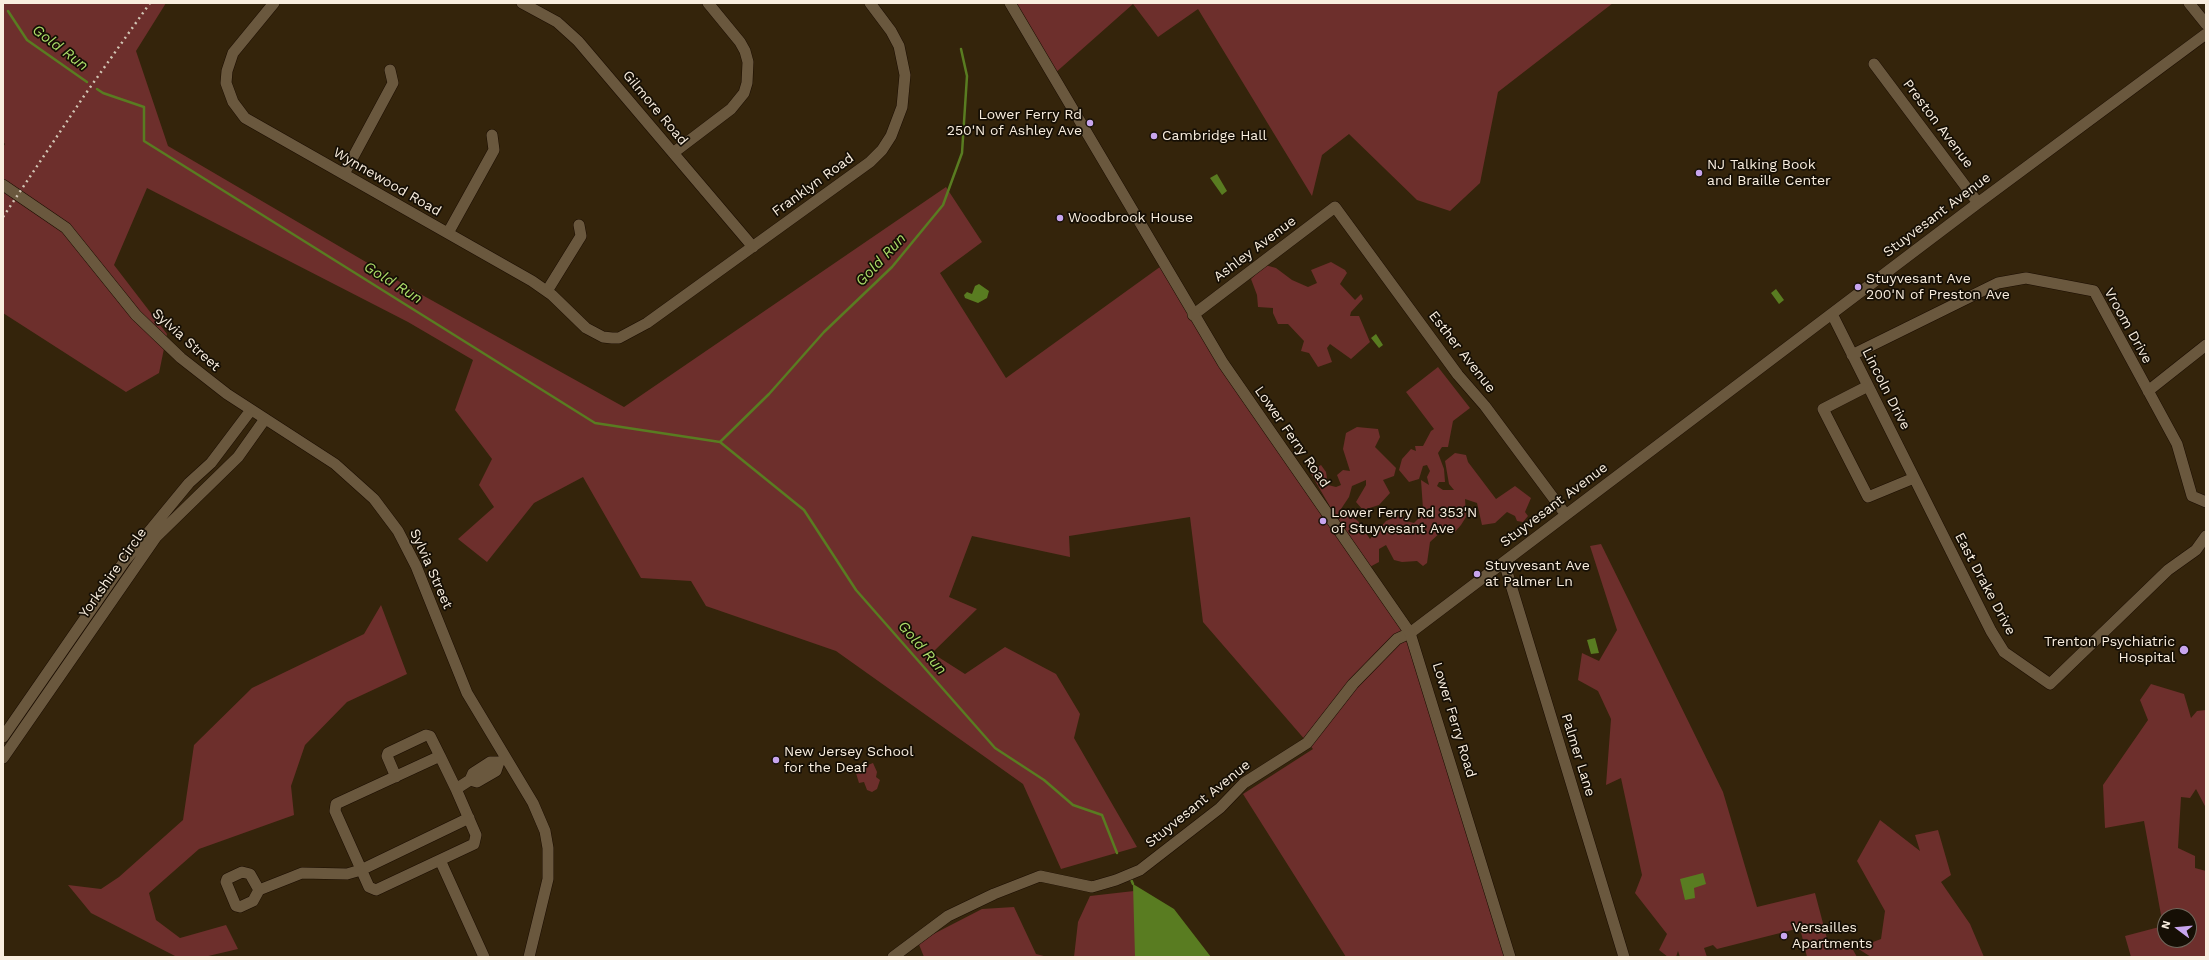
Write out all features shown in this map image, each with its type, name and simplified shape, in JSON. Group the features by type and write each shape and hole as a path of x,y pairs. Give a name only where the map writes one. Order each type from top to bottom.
{"street":[{"name":"Wynnewood Road","path":"274,3 233,53 229,62 226,83 233,102 245,118 547,291 586,328 603,337 619,338 627,335"},
{"name":"Gilmore Road","path":"522,3 547,16 570,33 753,247"},
{"path":"673,153 731,109 744,93 747,83 748,62 745,51 740,42 708,3"},
{"name":"Franklyn Road","path":"627,335 647,323 870,162 891,136 902,107 905,75 902,58 892,31 870,3"},
{"name":"Lower Ferry Road","path":"1010,3 1193,315 1250,404 1410,633 1510,957"},
{"path":"2189,3 2206,24"},
{"name":"Stuyvesant Avenue","path":"893,957 948,916 994,894 1040,876 1092,887 1116,880 1140,870 1220,808 1244,783 1307,743 1353,684 1397,639 1410,633 1978,203 2206,34"},
{"name":"Preston Avenue","path":"1874,64 1978,203"},
{"path":"344,174 393,83 390,70"},
{"path":"448,233 494,150 492,135"},
{"name":"Sylvia Street","path":"11,190 66,228 136,315 176,354 205,378 251,410 335,464 355,481 388,517 407,546 416,566 467,693 502,760 533,803 545,831 548,848 548,878 529,957"},
{"name":"Ashley Avenue","path":"1193,315 1335,207"},
{"name":"Esther Avenue","path":"1335,207 1458,376 1485,406 1566,515"},
{"path":"547,291 581,236 579,225"},
{"name":"Vroom Drive","path":"1852,355 1998,282 2026,278 2094,291 2148,391"},
{"name":"Lincoln Drive","path":"1832,314 1914,478"},
{"path":"2206,345 2148,391 2176,444 2192,496 2206,502"},
{"path":"1868,386 1824,409 1868,497 1914,478"},
{"name":"Yorkshire Circle","path":"3,737 124,562 189,483 211,463 251,410"},
{"name":"Yorkshire Circle","path":"3,758 156,537 238,457 265,419"},
{"name":"East Drake Drive","path":"1914,478 1991,631 2004,652 2050,684 2168,570 2196,550 2206,536"},
{"name":"Palmer Lane","path":"1504,562 1624,957"},
{"path":"396,776 387,756 388,753 426,735 430,736 440,756 456,789 476,835 474,844 376,890 369,887 361,870 335,812 336,804 440,756"},
{"path":"456,789 470,780 477,782 496,770 502,760"},
{"path":"259,890 302,873 347,874 361,870 469,818"},
{"path":"440,860 484,957"}],"shaded area":[{"path":"3,3 166,3 136,51 168,146 424,296 624,407 946,187 982,242 940,273 1006,378 1164,264 1409,642 1506,957 1346,957 1243,794 1313,749 1203,622 1190,517 1069,536 1070,557 972,536 949,597 977,609 932,653 965,674 1005,647 1056,674 1080,714 1074,738 1137,847 1061,869 1023,784 836,651 706,606 691,581 641,578 583,477 534,503 487,562 458,539 494,507 479,485 492,459 455,410 473,360 408,322 147,188 114,265 167,334 159,373 126,392 3,313 3,147 5,144 3,142"},
{"path":"1009,3 1613,3 1498,92 1480,183 1450,211 1417,200 1349,134 1322,155 1312,196 1198,9 1158,37 1133,4 1054,74"},
{"path":"1217,174 1227,191 1222,195 1210,178"},
{"path":"1331,262 1345,270 1347,273 1340,284 1355,300 1361,294 1363,299 1351,312 1350,316 1359,316 1370,342 1351,359 1330,344 1327,348 1332,362 1318,367 1309,353 1301,351 1304,341 1288,324 1278,324 1273,313 1273,308 1258,307 1257,295 1251,279 1265,265 1276,268 1292,280 1308,287 1317,283 1311,270"},
{"path":"979,284 989,291 987,298 978,303 965,298 964,295 967,292 972,294 975,286"},
{"path":"1776,289 1784,300 1779,304 1771,293"},
{"path":"1376,334 1383,345 1379,348 1371,338"},
{"path":"1438,367 1470,408 1453,421 1448,447 1442,447 1438,453 1444,469 1445,482 1439,482 1437,486 1443,490 1454,490 1449,484 1445,461 1455,453 1466,455 1468,462 1496,499 1515,486 1531,498 1525,512 1528,516 1523,522 1517,521 1515,516 1507,512 1495,523 1482,525 1477,503 1465,499 1466,517 1461,525 1454,533 1443,530 1430,542 1427,563 1423,566 1417,561 1402,562 1394,560 1386,545 1379,549 1379,562 1366,569 1310,472 1321,465 1326,472 1328,485 1336,487 1341,485 1337,475 1343,470 1350,471 1343,449 1346,433 1357,427 1378,429 1380,437 1375,447 1396,468 1394,476 1383,480 1390,493 1379,505 1363,510 1356,502 1366,485 1366,480 1352,486 1349,497 1341,509 1358,521 1370,539 1386,521 1402,514 1406,521 1414,523 1422,515 1435,514 1433,510 1423,509 1421,480 1429,485 1427,477 1430,471 1427,465 1423,466 1419,479 1409,482 1399,470 1402,459 1411,449 1416,451 1415,446 1423,446 1431,431 1434,429 1406,392"},
{"path":"1601,544 1723,792 1757,907 1815,893 1829,946 1848,941 1857,957 1807,957 1800,928 1717,949 1713,945 1704,948 1707,957 1680,957 1678,951 1676,957 1668,957 1659,950 1667,934 1635,893 1642,875 1621,778 1606,785 1611,719 1598,691 1578,680 1582,653 1599,661 1617,630 1590,546"},
{"path":"381,605 407,674 347,702 305,745 291,786 294,815 199,849 149,893 156,920 180,938 226,925 238,949 204,957 177,957 91,913 68,885 101,889 119,877 183,820 194,745 252,688 364,634"},
{"path":"1595,638 1599,653 1591,654 1587,640"},
{"path":"2151,684 2184,694 2191,718 2197,711 2206,710 2206,808 2196,789 2190,798 2181,797 2178,848 2195,856 2195,868 2206,871 2206,957 2131,957 2125,936 2157,928 2157,948 2197,948 2197,908 2160,908 2144,821 2105,828 2103,785 2148,720 2140,700"},
{"path":"873,763 877,772 876,777 880,780 877,789 872,792 867,790 864,782 859,783 855,770"},
{"path":"1880,820 1920,851 1915,835 1938,830 1951,875 1941,882 1970,924 1984,957 1871,957 1857,948 1881,939 1885,911 1857,861"},
{"path":"1703,873 1706,884 1694,888 1695,898 1685,900 1680,879"},
{"path":"1133,884 1174,909 1211,957 1135,957"},
{"path":"1134,891 1141,957 1074,957 1078,922 1090,896"},
{"path":"1014,907 1036,954 1048,957 924,957 918,942 982,909"}],"waterway":[{"name":"Gold Run","path":"8,11 27,40 87,82"},
{"name":"Gold Run","path":"720,442 769,394 824,332 892,267 943,205 962,153 967,76 961,49"},
{"name":"Gold Run","path":"97,89 103,93 144,107 144,141 595,423 720,442 804,510 856,590 995,748 1044,780 1073,805 1102,815 1117,853"},
{"name":"Gold Run","path":"1130,877 1133,884"}],"railway":[{"path":"3,217 84,96 150,3"}],"place":[{"name":"Lower Ferry Rd 250'N of Ashley Ave","path":"1090,123"},
{"name":"Cambridge Hall","path":"1154,136"},
{"name":"NJ Talking Book and Braille Center","path":"1699,173"},
{"name":"Woodbrook House","path":"1060,218"},
{"name":"Stuyvesant Ave 200'N of Preston Ave","path":"1858,287"},
{"name":"Lower Ferry Rd 353'N of Stuyvesant Ave","path":"1323,521"},
{"name":"Stuyvesant Ave at Palmer Ln","path":"1477,574"},
{"name":"Trenton Psychiatric Hospital","path":"2184,650"},
{"name":"New Jersey School for the Deaf","path":"776,760"},
{"name":"Versailles Apartments","path":"1784,936"}]}
